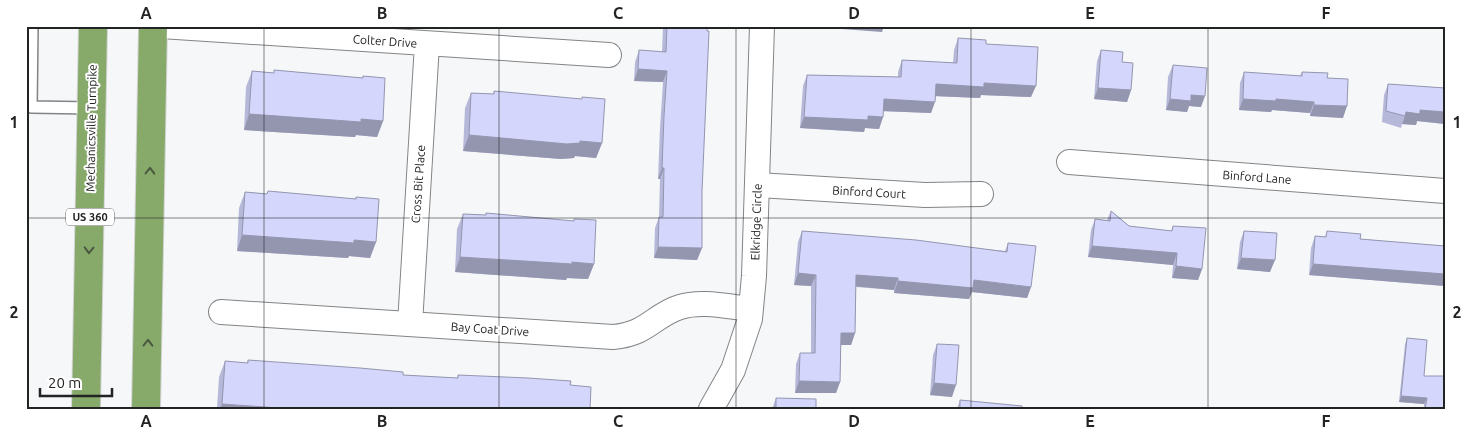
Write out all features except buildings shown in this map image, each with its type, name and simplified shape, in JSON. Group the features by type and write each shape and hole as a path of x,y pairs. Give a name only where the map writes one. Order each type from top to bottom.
{"highway":[{"name":"Mechanicsville Turnpike","path":"86,409 93,26"},
{"path":"146,409 153,26"}],"street":[{"name":"Colter Drive","path":"161,26 609,55"},
{"name":"Elkridge Circle","path":"711,409 739,357 751,309 762,26"},
{"name":"Cross Bit Place","path":"410,324 427,44"},
{"name":"Binford Lane","path":"1069,162 1445,191"},
{"name":"Binford Court","path":"757,186 925,195 982,194"},
{"name":"Bay Coat Drive","path":"221,312 613,338 639,332 670,312 688,305 751,309"}],"lane":[{"path":"32,26 31,108 92,108"}]}
